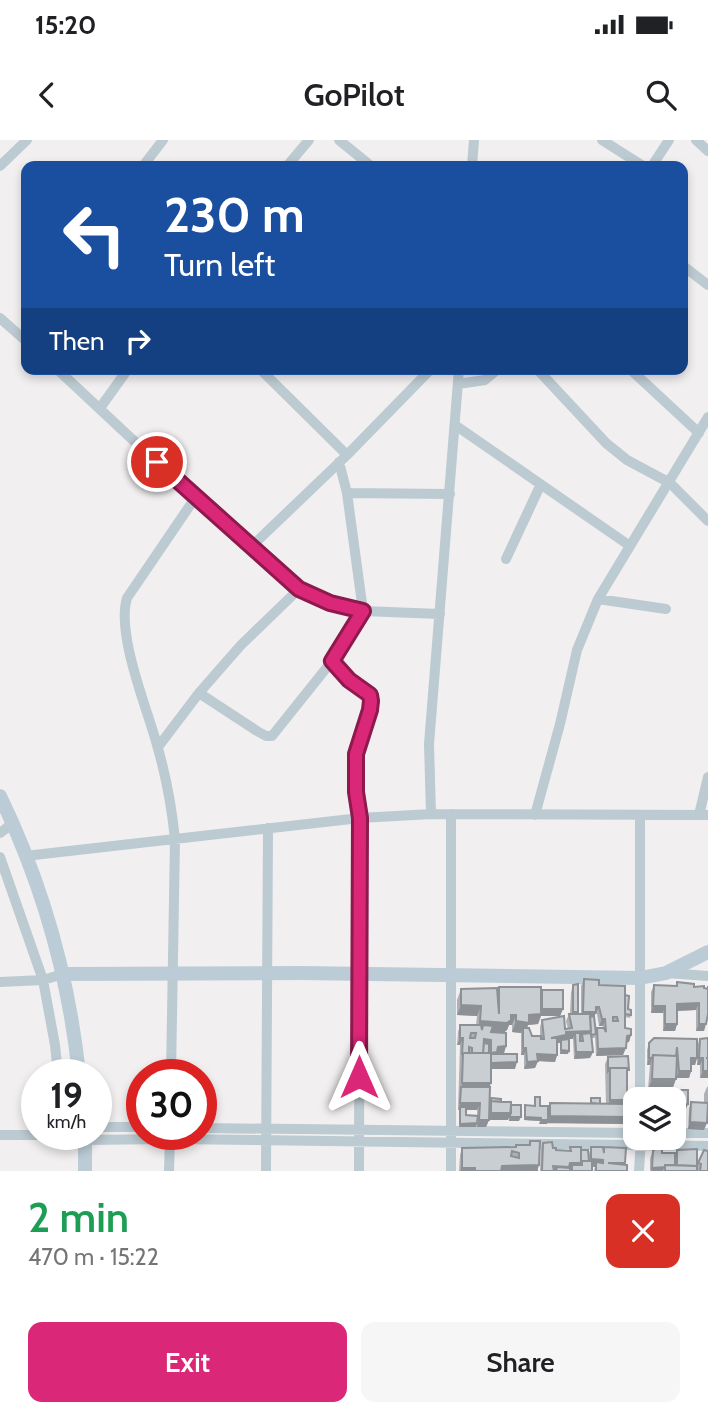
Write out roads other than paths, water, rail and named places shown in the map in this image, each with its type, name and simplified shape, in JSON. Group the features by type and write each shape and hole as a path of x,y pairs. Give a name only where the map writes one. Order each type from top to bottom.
{"main road":[{"path":"0,796 13,823 45,912 63,974 77,1059"},
{"path":"63,974 640,978 666,973 708,952"},
{"path":"83,1150 85,1171"}],"street":[{"path":"0,166 27,140"},
{"path":"147,161 163,140"},
{"path":"291,161 309,140"},
{"path":"339,140 365,161"},
{"path":"472,161 474,140"},
{"path":"602,140 635,161"},
{"path":"655,161 669,140"},
{"path":"696,140 708,151"},
{"path":"688,270 708,285"},
{"path":"0,318 21,333"},
{"path":"64,375 195,498 252,545 299,589 330,603 363,611 440,614"},
{"path":"100,408 124,375"},
{"path":"199,693 269,737 332,661 363,611 343,459 266,375"},
{"path":"252,545 343,459 425,375"},
{"path":"430,814 429,744 459,375"},
{"path":"458,384 485,380 491,375"},
{"path":"543,375 606,443 628,460 670,483 708,521"},
{"path":"636,375 699,433"},
{"path":"535,815 577,650 598,599 708,418"},
{"path":"455,425 630,546"},
{"path":"506,559 540,486"},
{"path":"347,493 450,494"},
{"path":"171,1059 175,840 173,815 158,747 127,639 124,613 127,598 195,498"},
{"path":"158,747 199,693 241,645 299,589"},
{"path":"598,599 666,609"},
{"path":"332,661 349,680 370,695 371,701 356,754 356,792 360,818 359,1171"},
{"path":"25,856 360,818 430,814 704,815 708,777"},
{"path":"451,814 451,1171"},
{"path":"640,815 640,1087"},
{"path":"0,833 13,823"},
{"path":"266,1171 268,828"},
{"path":"0,857 43,980 56,1059"},
{"path":"666,973 708,976"},
{"path":"0,982 43,980 63,974"},
{"path":"217,1128 623,1133"},
{"path":"686,1133 708,1133"},
{"path":"0,1135 21,1135"},
{"path":"217,1138 451,1143 623,1142"},
{"path":"686,1145 708,1146"},
{"path":"169,1171 170,1150"},
{"path":"639,1171 640,1150"}]}
